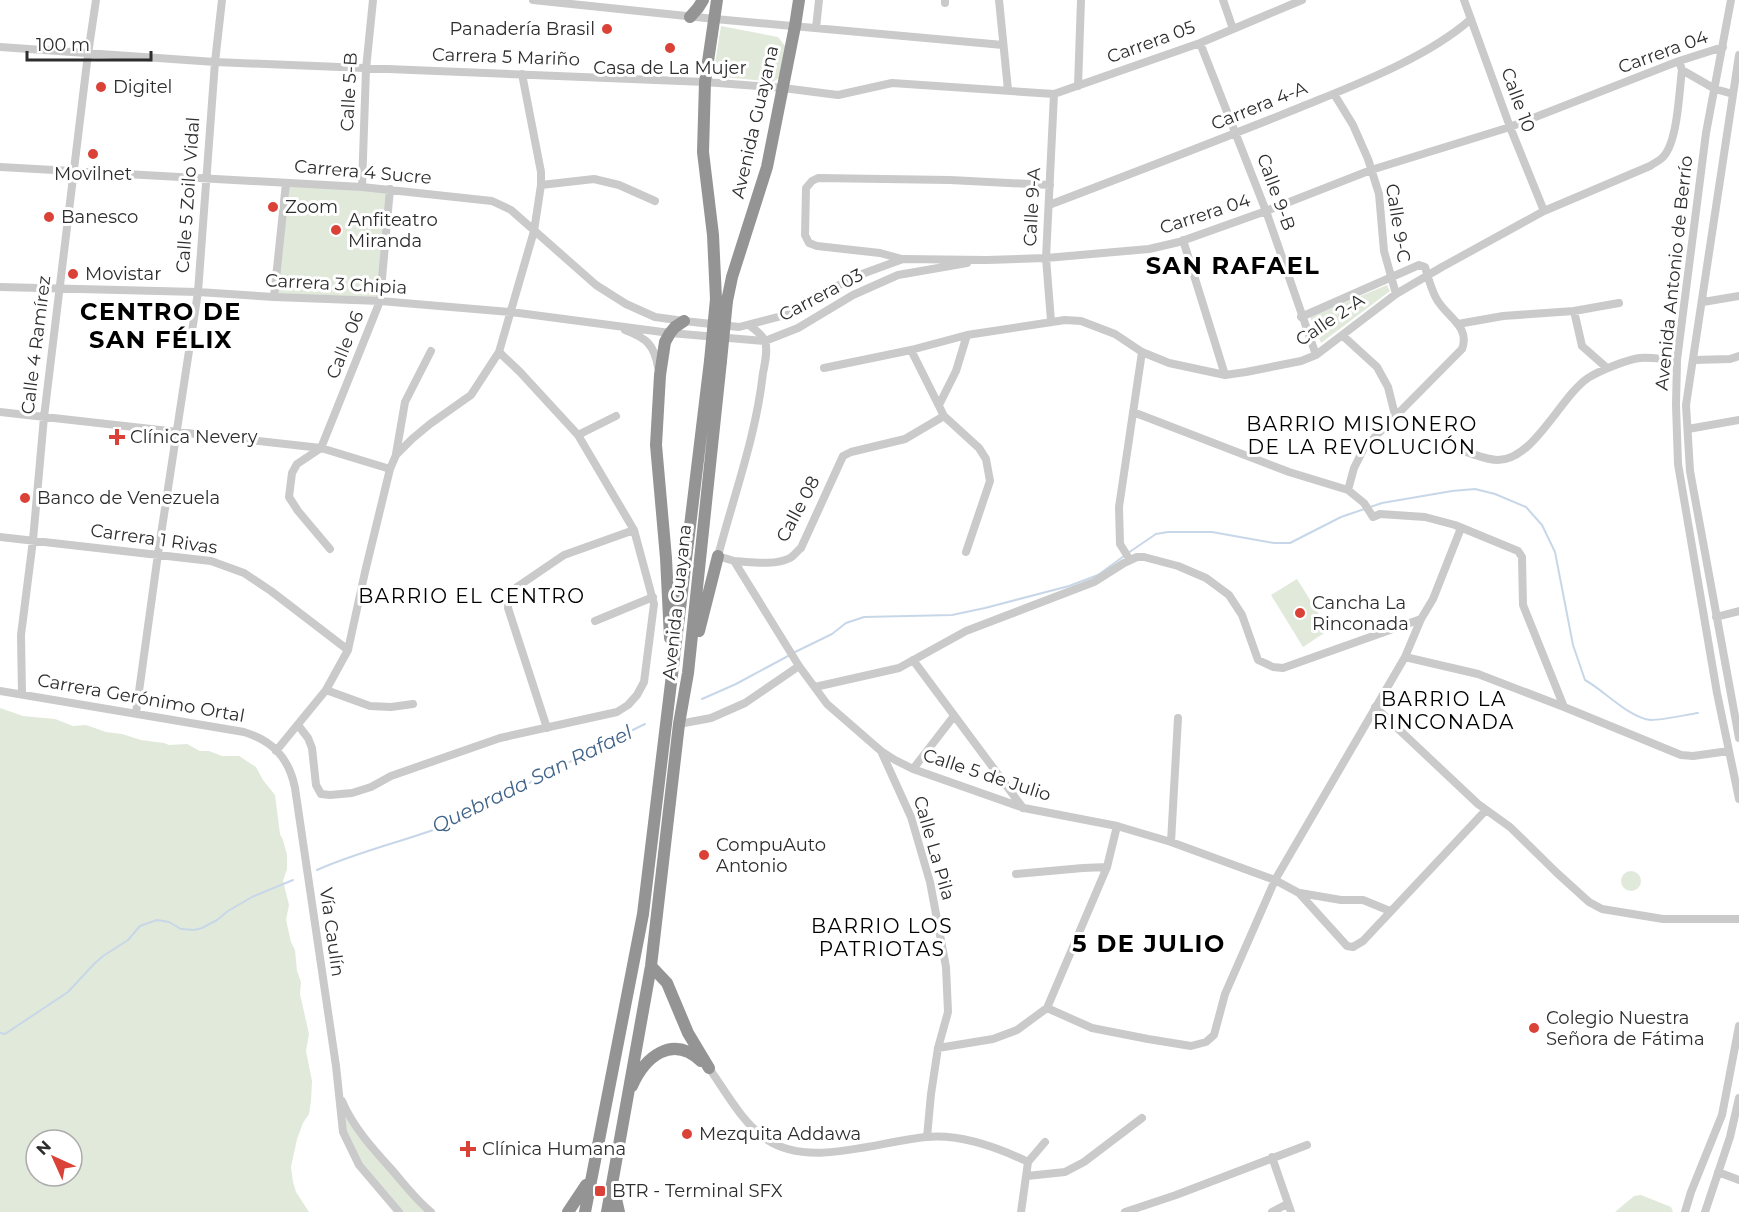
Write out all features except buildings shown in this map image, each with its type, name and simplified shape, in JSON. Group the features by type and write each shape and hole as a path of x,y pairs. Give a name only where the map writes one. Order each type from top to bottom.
{"highway":[{"path":"690,17 703,0"},
{"name":"Avenida Guayana","path":"585,1212 643,914 672,672 722,300 703,152 705,82 717,0"},
{"name":"Avenida Guayana","path":"722,300 732,277 767,167 799,0"},
{"path":"672,672 666,558 656,445 660,375 665,342 675,327 684,321"},
{"name":"Avenida Guayana","path":"607,1212 625,1101 651,966 679,724 688,673 715,361"},
{"path":"688,673 718,556"},
{"path":"651,966 667,983 688,1033 709,1068"},
{"path":"625,1101 638,1074 650,1060 667,1050 682,1048 695,1055 709,1068"},
{"path":"568,1212 592,1176"},
{"path":"612,1178 619,1212"}],"street":[{"name":"Calle 4 Ramírez","path":"22,694 21,635 33,540 44,417 87,54 96,0"},
{"name":"Calle 5 Zoilo Vidal","path":"136,713 198,292 215,62 222,0"},
{"name":"Calle 5-B","path":"362,187 366,69 373,0"},
{"path":"533,0 690,17 1003,45"},
{"path":"816,28 819,0"},
{"path":"999,0 1008,90"},
{"path":"1078,86 1081,0"},
{"path":"1223,0 1233,29"},
{"name":"Carrera 05","path":"1008,90 1054,94 1200,42 1302,0"},
{"name":"Calle 10","path":"1464,0 1510,128 1544,211"},
{"name":"Avenida Antonio de Berrío","path":"1731,0 1706,133 1677,360 1676,405 1678,464 1717,693 1739,799"},
{"name":"Carrera 4-A","path":"1049,205 1334,94 1417,56 1460,30 1471,19"},
{"name":"Calle 9-B","path":"1200,42 1266,212 1316,355"},
{"name":"Carrera 5 Mariño","path":"0,46 215,62 705,82 838,95 892,83 1008,90"},
{"name":"Carrera 04","path":"684,321 739,327 793,313 851,278 903,259 1046,258 1149,249 1266,212 1371,170 1510,128 1723,47"},
{"name":"Avenida Antonio de Berrío","path":"1739,55 1686,405 1690,471 1739,738"},
{"path":"1680,65 1715,89 1733,94"},
{"name":"Calle 2-A","path":"824,368 911,350 967,335 1065,320 1081,321 1115,334 1142,352 1169,363 1225,375 1301,361 1316,355 1396,294 1428,276 1544,211 1650,166 1662,158 1673,139 1680,65"},
{"path":"396,455 430,424 471,395 499,352 534,231 541,186 541,172 522,74"},
{"name":"Calle 9-A","path":"1051,321 1046,258 1054,94"},
{"name":"Calle 9-C","path":"1334,94 1357,134 1379,194 1384,251 1396,294"},
{"name":"Carrera 4 Sucre","path":"0,167 362,187 492,201 511,210 596,285 626,304 655,317 684,321"},
{"path":"903,259 880,253 817,246 809,243 805,236 806,188 818,178 950,180 1050,185"},
{"path":"541,186 594,179 619,184 655,201"},
{"path":"274,297 286,183"},
{"name":"Calle 06","path":"321,448 380,302 390,189"},
{"path":"1183,240 1225,375"},
{"name":"Carrera 03","path":"670,333 765,341 798,328 853,295 898,275 987,260"},
{"path":"1302,317 1419,265 1425,267 1436,298 1464,334 1465,341 1462,349 1364,448 1354,468 1348,490"},
{"name":"Carrera 3 Chipia","path":"0,287 198,292 380,302 511,312 670,333"},
{"path":"1703,302 1739,296"},
{"path":"1458,324 1503,316 1574,311 1620,303"},
{"path":"1574,311 1582,346 1607,368"},
{"path":"614,325 638,335 650,344 656,354 660,375"},
{"path":"734,561 718,556 761,395 766,355 765,341 749,325"},
{"path":"939,405 956,371 967,335"},
{"path":"1342,335 1377,367 1388,387 1395,416"},
{"path":"911,350 944,416 979,448 989,468 990,481 966,552"},
{"path":"276,751 326,690 348,650 364,572 390,469 396,455 405,402 431,351"},
{"path":"298,725 312,748 316,785 321,794 352,793 371,787 391,776 500,738 617,712 628,705 644,682 654,604 634,530 578,435 499,352"},
{"path":"1128,558 1120,544 1119,507 1142,352"},
{"path":"1694,360 1730,359 1739,356"},
{"path":"1466,452 1497,460 1508,458 1519,453 1536,438 1575,389 1590,377 1607,368 1640,358 1677,360"},
{"path":"0,412 321,448 390,469"},
{"path":"1133,412 1289,472 1348,490 1364,502 1373,517 1380,514 1425,517 1455,525 1514,548 1522,557 1523,605 1564,707"},
{"path":"578,435 616,416"},
{"name":"Calle 08","path":"734,561 759,563 790,558 801,548 843,456 905,439 944,416"},
{"path":"1688,429 1739,420"},
{"path":"321,448 297,464 292,473 289,496 298,511 330,549"},
{"path":"1047,1008 1092,1028 1191,1046 1206,1042 1214,1035 1225,994 1275,880 1405,657 1461,528"},
{"path":"547,728 508,608 509,597 517,587 564,555 634,530"},
{"name":"Carrera 1 Rivas","path":"0,537 211,561 244,573 348,650"},
{"path":"815,687 899,668 966,631 1094,582 1128,558 1144,557 1178,566 1206,578 1229,594 1242,615 1258,660 1273,667 1283,668 1421,620"},
{"name":"Calle 5 de Julio","path":"734,561 797,663 827,704 895,760 913,769 1024,808 1118,826 1171,842 1275,880 1299,893 1347,946 1353,947 1359,944 1390,911"},
{"path":"595,621 653,597"},
{"path":"1716,617 1739,611"},
{"path":"1405,657 1478,674 1681,755 1693,756 1729,751"},
{"path":"913,660 1024,808"},
{"path":"679,724 711,718 745,703 797,663"},
{"path":"326,690 370,706 391,707 413,704"},
{"name":"Carrera Gerónimo Ortal","path":"0,691 244,732 264,740 286,763 292,776"},
{"path":"1375,707 1589,902 1602,909 1663,920 1739,919"},
{"path":"913,769 954,716"},
{"path":"1171,842 1178,718"},
{"name":"Calle La Pila","path":"881,750 911,817 930,882 946,967 948,1012 938,1048 927,1137"},
{"name":"Vía Caulín","path":"292,776 343,1132 353,1155 366,1175 399,1212"},
{"path":"1299,893 1341,900 1364,900 1390,911 1486,810"},
{"path":"938,1048 993,1039 1017,1030 1047,1008 1107,867 1118,826"},
{"path":"1016,874 1107,867"},
{"path":"1685,1212 1722,1114 1739,1026"},
{"path":"709,1068 747,1123 767,1140 797,1152 843,1151 927,1137 950,1137 1000,1149 1028,1162"},
{"name":"Vía Caulín","path":"339,1093 346,1112 358,1130 414,1196 431,1212"},
{"path":"1705,1212 1730,1137 1739,1098"},
{"path":"1027,1176 1065,1172 1084,1162 1142,1118"},
{"path":"1021,1212 1028,1162 1045,1142"},
{"path":"1125,1212 1308,1145"},
{"path":"1272,1157 1289,1208 1272,1212"},
{"path":"1718,1172 1739,1180"}],"shaded area":[{"path":"721,26 778,37 786,47 780,77 773,82 713,76"},
{"path":"289,186 387,192 378,298 277,295"},
{"path":"1387,285 1390,291 1321,343 1310,317"},
{"name":"Cancha La Rinconada","path":"1297,579 1329,630 1303,647 1271,595"},
{"path":"0,708 23,716 55,719 73,726 86,725 141,740 169,745 187,744 200,751 209,751 222,756 239,756 256,767 275,795 280,834 287,855 287,869 283,881 289,905 286,920 295,950 297,971 301,982 300,994 309,1034 306,1051 312,1081 311,1101 309,1114 297,1139 291,1167 296,1192 309,1212 0,1212"},
{"path":"1631,871 1638,874 1641,881 1638,888 1631,891 1624,888 1621,881 1624,874"},
{"path":"346,1112 431,1212 399,1212 366,1175 343,1132"},
{"path":"1641,1195 1671,1207 1673,1212 1615,1212 1634,1196"}],"waterway":[{"name":"Quebrada San Rafael","path":"1128,553 1156,534 1168,532 1212,532 1274,543 1290,543 1341,517 1382,503 1475,489 1495,494 1526,507 1542,525 1555,552 1573,645 1585,680 1643,718 1656,720 1698,713"},
{"name":"Quebrada San Rafael","path":"793,653 832,634 846,623 864,617 952,615 985,608 1069,586 1098,575 1124,556"},
{"name":"Quebrada San Rafael","path":"702,699 788,656"},
{"name":"Quebrada San Rafael","path":"317,870 455,822 645,724"},
{"name":"Quebrada San Rafael","path":"0,1033 5,1034 68,992 94,964 128,940 140,926 157,920 169,922 181,929 202,928 252,897 293,880"}],"place":[{"name":"Panadería Brasil","path":"607,29"},
{"name":"Casa de La Mujer","path":"670,48"},
{"name":"Digitel","path":"101,87"},
{"name":"Movilnet","path":"93,154"},
{"name":"Zoom","path":"273,207"},
{"name":"Banesco","path":"49,217"},
{"name":"Anfiteatro Miranda","path":"336,230"},
{"name":"Movistar","path":"73,274"},
{"name":"Clínica Nevery","path":"117,437"},
{"name":"Banco de Venezuela","path":"25,498"},
{"name":"Cancha La Rinconada","path":"1300,613"},
{"name":"CompuAuto Antonio","path":"704,855"},
{"name":"Colegio Nuestra Señora de Fátima","path":"1534,1028"},
{"name":"Mezquita Addawa","path":"687,1134"},
{"name":"Clínica Humana","path":"468,1149"},
{"name":"BTR - Terminal SFX","path":"600,1191"}],"district":[{"name":"SAN RAFAEL","path":"1233,266"},
{"name":"CENTRO DE SAN FÉLIX","path":"161,326"},
{"name":"BARRIO MISIONERO DE LA REVOLUCIÓN","path":"1362,436"},
{"name":"BARRIO EL CENTRO","path":"472,596"},
{"name":"BARRIO LA RINCONADA","path":"1444,710"},
{"name":"BARRIO LOS PATRIOTAS","path":"882,938"},
{"name":"5 DE JULIO","path":"1149,944"}]}
